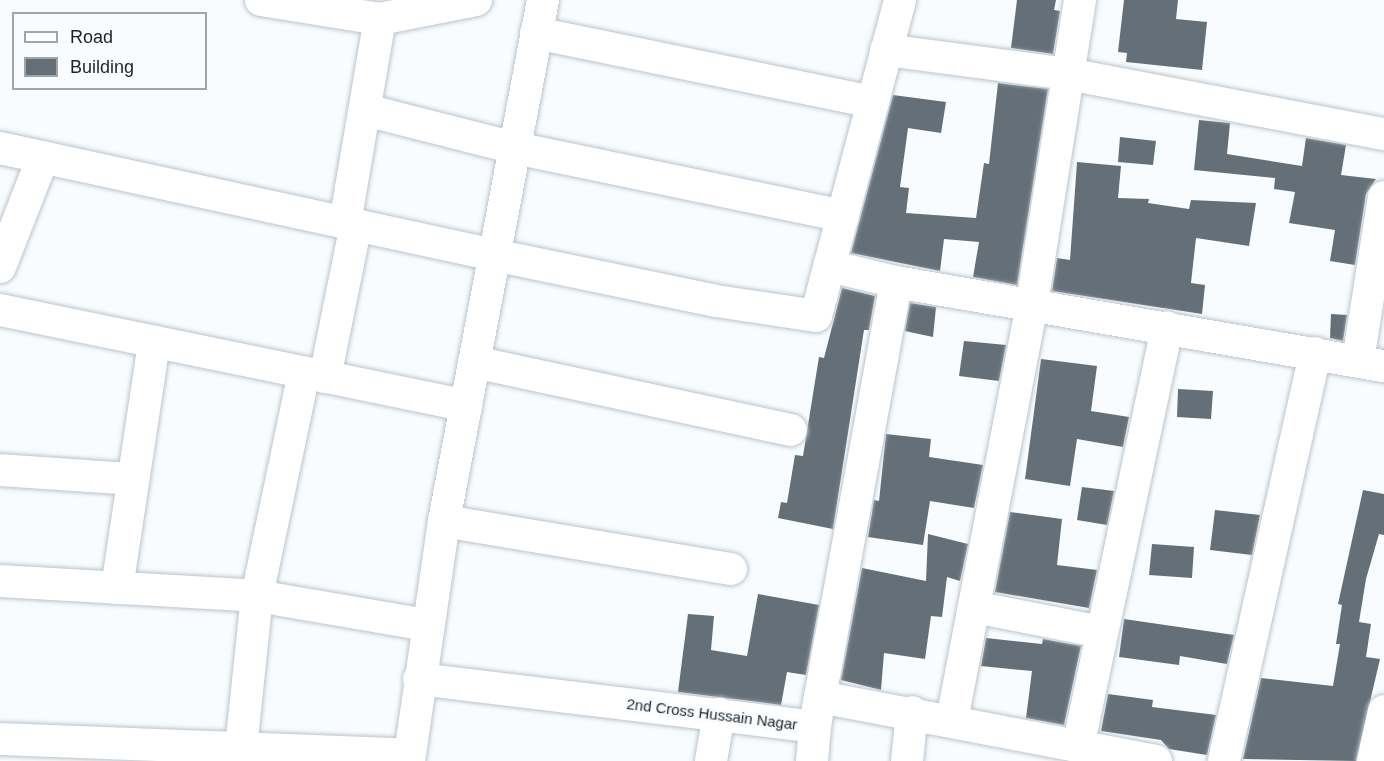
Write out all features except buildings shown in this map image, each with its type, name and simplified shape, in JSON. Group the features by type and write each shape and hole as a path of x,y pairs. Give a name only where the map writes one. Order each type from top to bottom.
{"street":[{"path":"261,0 380,20 476,0"},
{"path":"0,739 241,748 409,758 418,679 444,521 543,0"},
{"path":"0,148 717,301 816,316 900,0"},
{"path":"952,720 1032,303 1080,0"},
{"path":"241,748 257,596 315,375 350,224 380,20"},
{"path":"536,33 873,102"},
{"path":"886,50 1068,74 1384,134"},
{"path":"365,110 514,148 843,216"},
{"path":"0,267 43,157"},
{"path":"829,266 896,282 1032,303 1371,363 1384,197"},
{"path":"812,761 817,712 896,282"},
{"path":"0,310 466,406"},
{"path":"1078,747 1167,327"},
{"path":"117,588 154,342"},
{"path":"1224,761 1315,353"},
{"path":"474,362 791,430"},
{"path":"0,470 133,479"},
{"path":"444,521 732,569"},
{"path":"0,581 257,596 427,625"},
{"path":"974,607 1102,632"},
{"name":"2nd Cross Hussain Nagar","path":"418,679 719,714 912,712 1156,761"},
{"path":"1372,761 1384,711"},
{"path":"907,761 912,712"},
{"path":"711,761 719,714"}]}
